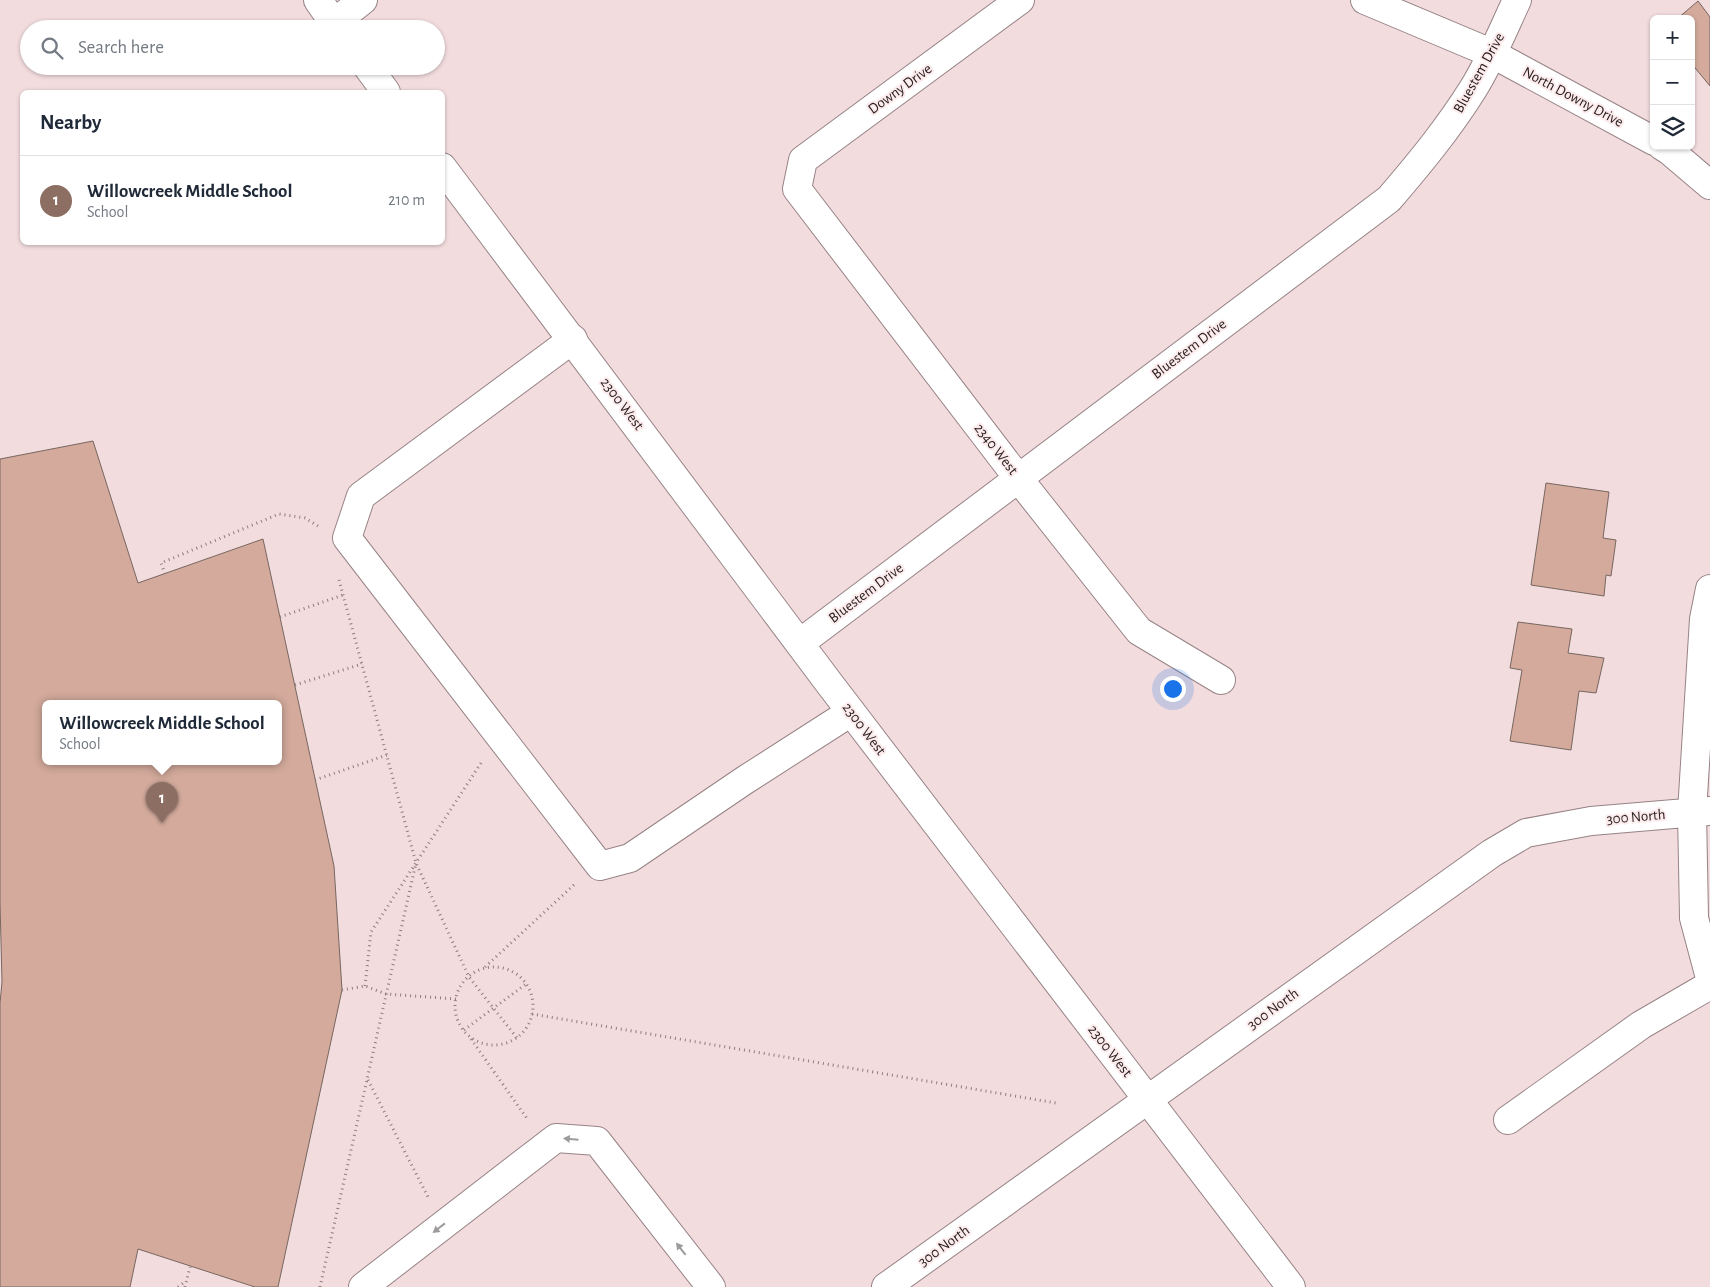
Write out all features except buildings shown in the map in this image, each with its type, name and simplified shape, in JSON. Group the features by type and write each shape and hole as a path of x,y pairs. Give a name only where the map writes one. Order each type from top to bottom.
{"street":[{"path":"318,0 332,20"},
{"path":"342,20 363,0"},
{"name":"Downy Drive","path":"797,189 803,160 1020,0"},
{"path":"1365,0 1492,53"},
{"name":"Bluestem Drive","path":"800,643 1389,199 1435,146 1474,88 1517,0"},
{"name":"North Downy Drive","path":"1492,53 1650,139"},
{"path":"374,75 385,90"},
{"path":"1668,150 1710,185"},
{"name":"2300 West","path":"445,170 852,712 1291,1287"},
{"name":"2340 West","path":"797,189 1018,478 1139,631 1221,680"},
{"path":"573,339 361,496 347,538 600,866 630,858 745,780 852,712"},
{"path":"1710,589 1704,620 1701,811 1694,918 1710,978"},
{"name":"300 North","path":"886,1287 1492,852 1526,833 1591,821 1701,811"},
{"path":"1508,1120 1641,1026 1710,985"},
{"path":"363,1287 556,1138 597,1141 711,1287"}],"path":[{"path":"165,574 161,562 279,514 305,518 320,527"},
{"path":"338,577 416,863 469,977 517,1038"},
{"path":"280,617 343,595"},
{"path":"294,685 362,664"},
{"path":"315,780 387,755"},
{"path":"365,986 371,932 482,760"},
{"path":"320,1287 416,863"},
{"path":"483,969 576,882"},
{"path":"470,1037 481,1043 493,1045 506,1044 517,1038 526,1029 532,1014 531,992 514,972 502,967 488,967 475,971 458,991 455,1004 456,1016 464,1030 533,1126"},
{"path":"464,1030 526,984"},
{"path":"342,990 365,986 386,994 456,1000"},
{"path":"532,1014 1056,1103"},
{"path":"367,1079 430,1200"},
{"path":"185,1287 190,1267"},
{"path":"178,1287 186,1281"}],"place":[{"name":"Willowcreek Middle School","path":"162,823"}]}
